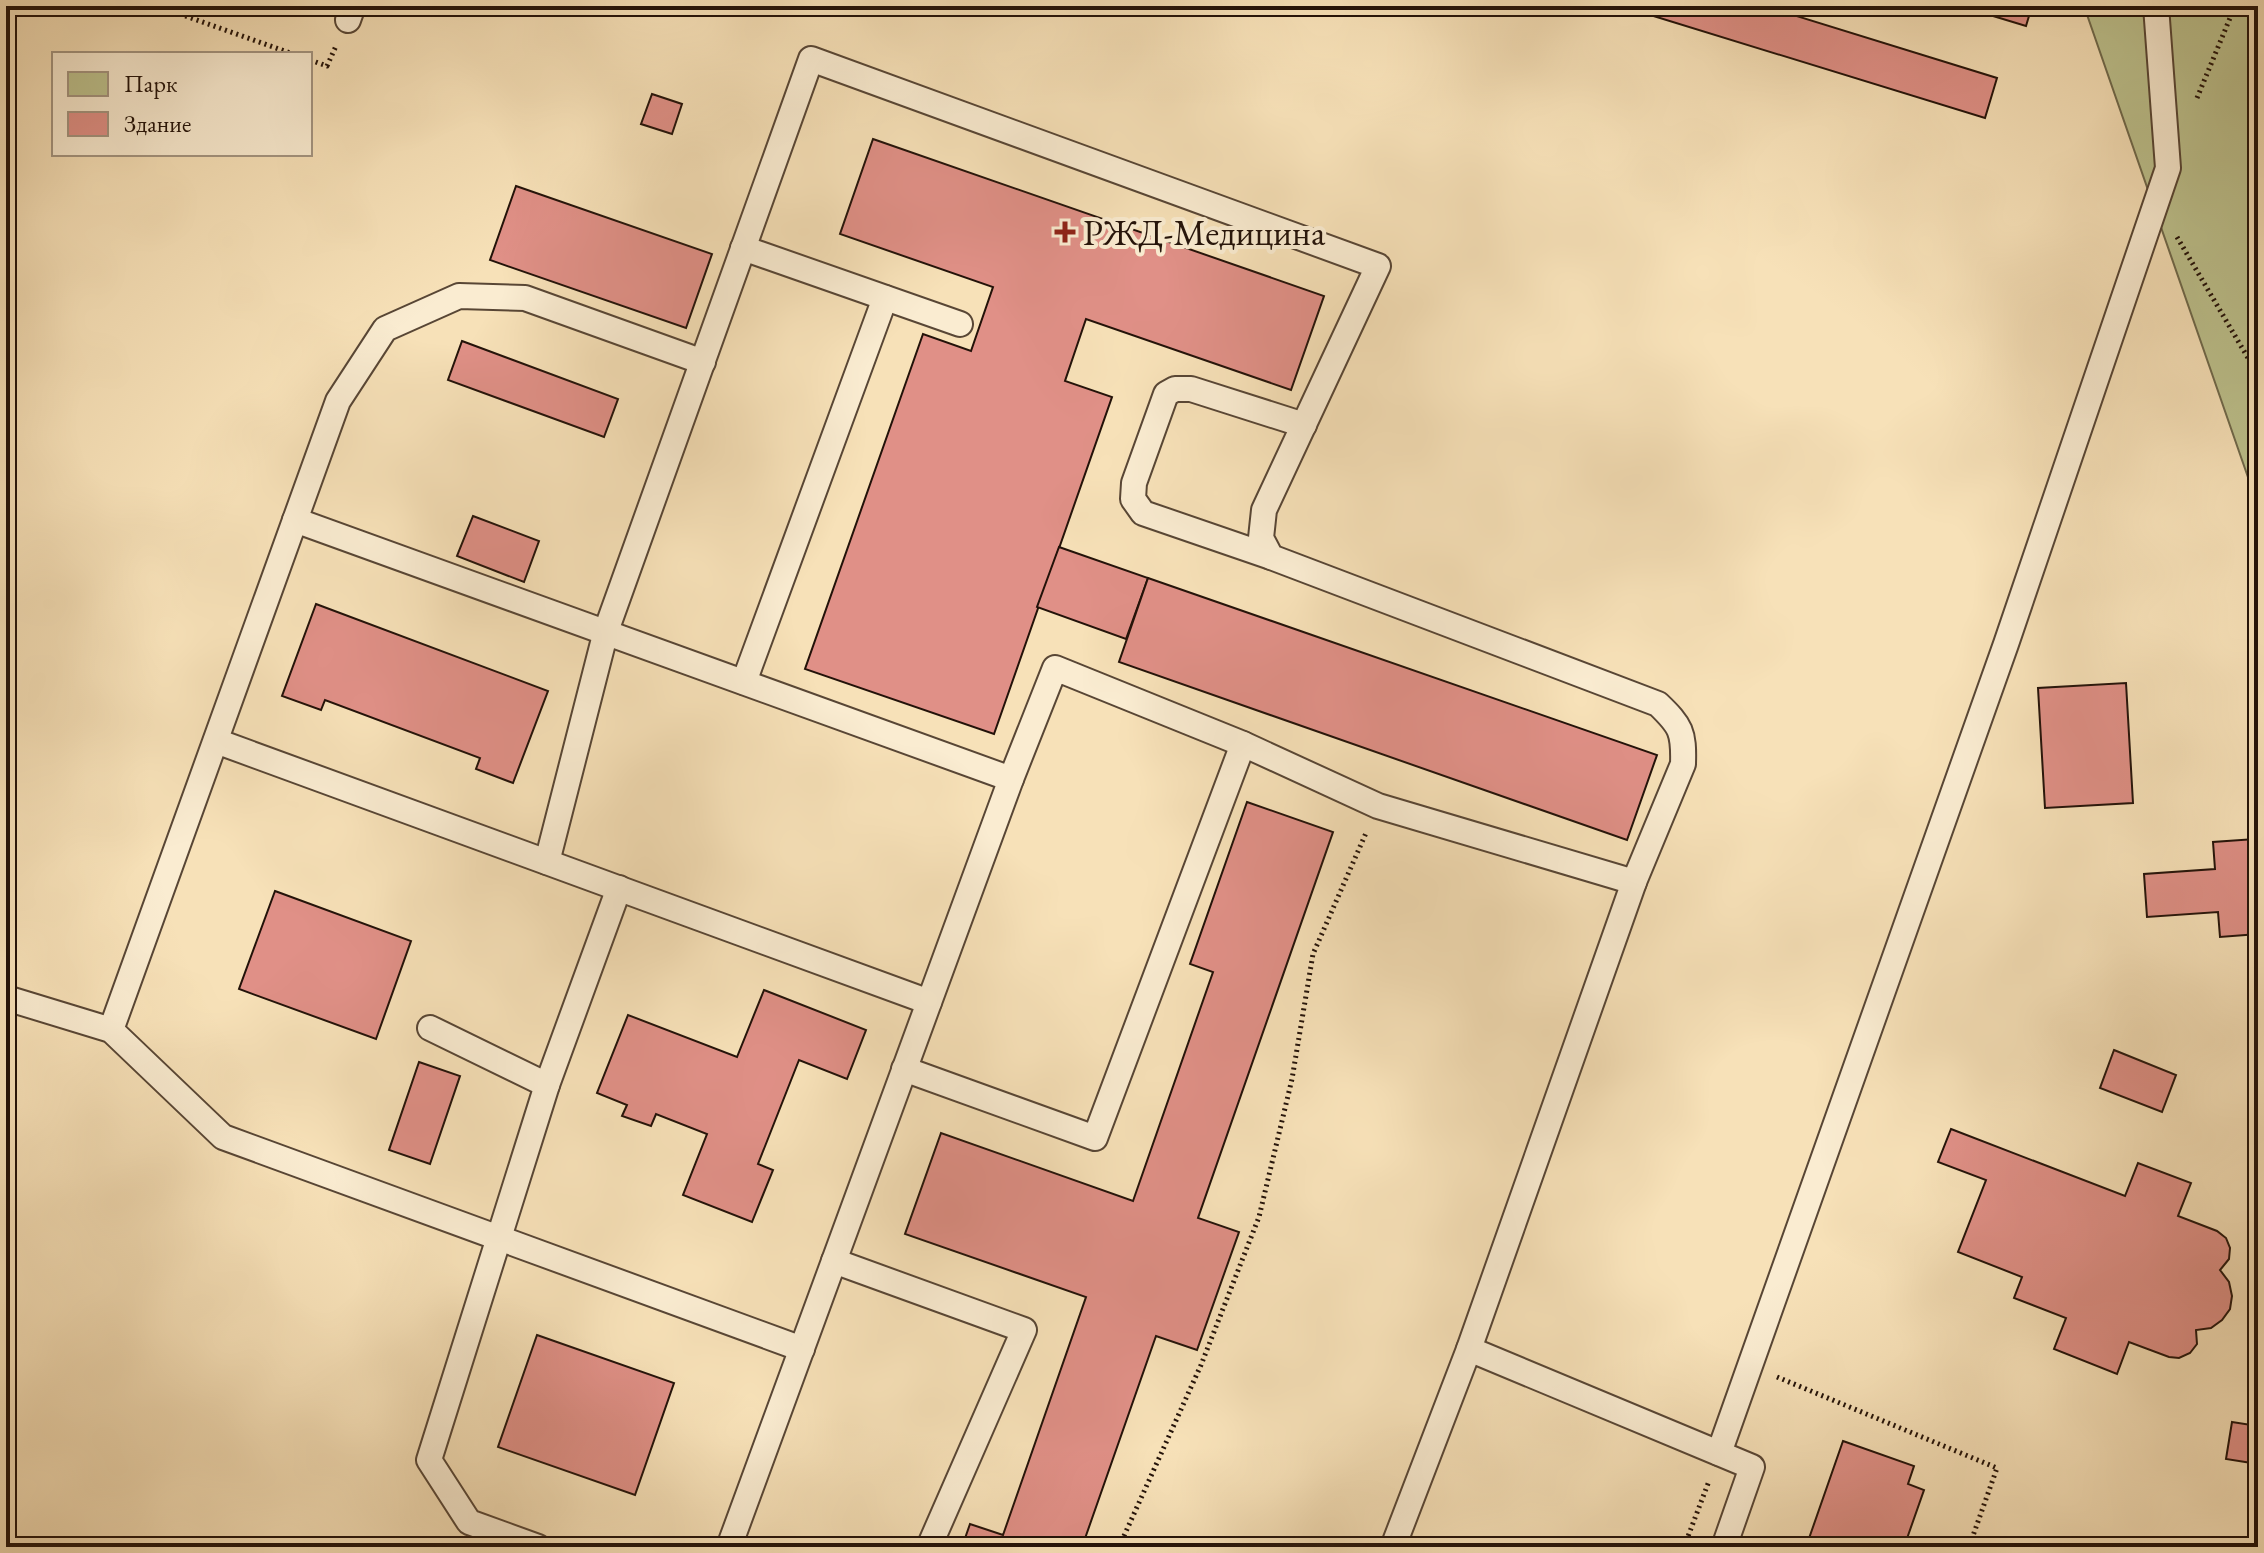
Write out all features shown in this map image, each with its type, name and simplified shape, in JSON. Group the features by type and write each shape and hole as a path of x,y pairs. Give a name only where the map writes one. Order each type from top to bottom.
{"lane":[{"path":"1719,1453 2001,659 2168,168 2156,6"},
{"path":"547,862 606,631 811,59 1378,266 1264,510 1261,538 1271,557"},
{"path":"743,248 960,324"},
{"path":"111,1030 338,401 385,329 459,296 525,298 703,362"},
{"path":"744,682 885,298"},
{"path":"1304,425 1191,389 1175,389 1166,394 1134,483 1133,499 1143,513 1271,557 1658,704 1677,723 1684,744 1683,764 1634,882 1469,1349 1393,1547"},
{"path":"295,520 1011,779"},
{"path":"729,1547 1011,779 1055,668 1243,744 1378,806 1634,882"},
{"path":"216,741 929,1002"},
{"path":"904,1069 1095,1138 1243,744"},
{"path":"538,1547 469,1522 429,1460 547,1085 619,888"},
{"path":"6,998 111,1030 223,1137 802,1349"},
{"path":"430,1028 547,1085"},
{"path":"834,1261 1024,1330 929,1547"},
{"path":"1469,1349 1752,1467 1724,1547"}],"path":[{"path":"157,6 287,52"},
{"path":"2192,109 2235,6"},
{"path":"2157,201 2258,375"},
{"path":"1119,1547 1201,1365 1259,1217 1292,1079 1313,954 1378,806"},
{"path":"1750,1365 1997,1468 1969,1547"},
{"path":"1684,1547 1719,1453"}],"green space":[{"path":"2084,6 2258,6 2258,506"}],"building":[{"path":"1621,6 1764,6 1997,78 1985,118"},
{"path":"1960,6 2032,6 2026,26"},
{"path":"652,94 682,104 672,134 641,124"},
{"path":"873,139 1324,296 1291,390 1086,319 1065,381 1112,397 994,734 805,669 923,334 971,351 993,287 840,234"},
{"path":"516,186 712,254 686,328 490,260"},
{"path":"462,341 618,399 604,437 448,380"},
{"path":"473,516 539,541 524,582 457,556"},
{"path":"1059,547 1148,578 1126,639 1037,607"},
{"path":"1148,578 1657,755 1627,840 1119,662"},
{"path":"316,604 548,691 513,783 476,769 480,758 325,700 321,710 282,696"},
{"path":"2126,683 2133,803 2045,808 2038,688"},
{"path":"1247,802 1333,832 1198,1218 1239,1232 1197,1350 1156,1336 1082,1547 962,1547 970,1524 1003,1535 1086,1297 905,1234 941,1133 1133,1201 1213,972 1190,964"},
{"path":"2255,839 2258,934 2220,937 2218,912 2147,917 2144,874 2215,869 2213,842"},
{"path":"275,891 411,941 376,1039 239,989"},
{"path":"764,990 866,1030 847,1079 799,1060 758,1164 773,1170 752,1222 683,1195 707,1134 656,1114 651,1126 622,1116 627,1105 597,1093 628,1015 737,1057"},
{"path":"2114,1050 2176,1075 2162,1112 2100,1088"},
{"path":"419,1062 460,1076 430,1164 389,1150"},
{"path":"1951,1129 2125,1196 2138,1163 2191,1183 2178,1216 2217,1231 2226,1238 2230,1248 2229,1259 2220,1270 2229,1282 2232,1296 2230,1309 2211,1328 2196,1330 2197,1344 2190,1353 2179,1358 2129,1342 2117,1374 2054,1349 2066,1318 2014,1298 2022,1277 1958,1252 1986,1180 1938,1162"},
{"path":"537,1335 674,1383 635,1495 498,1447"},
{"path":"2232,1422 2258,1426 2258,1464 2226,1459"},
{"path":"1843,1441 1914,1466 1908,1484 1924,1490 1904,1547 1806,1547"}],"place":[{"name":"РЖД-Медицина","path":"1065,232"}]}
